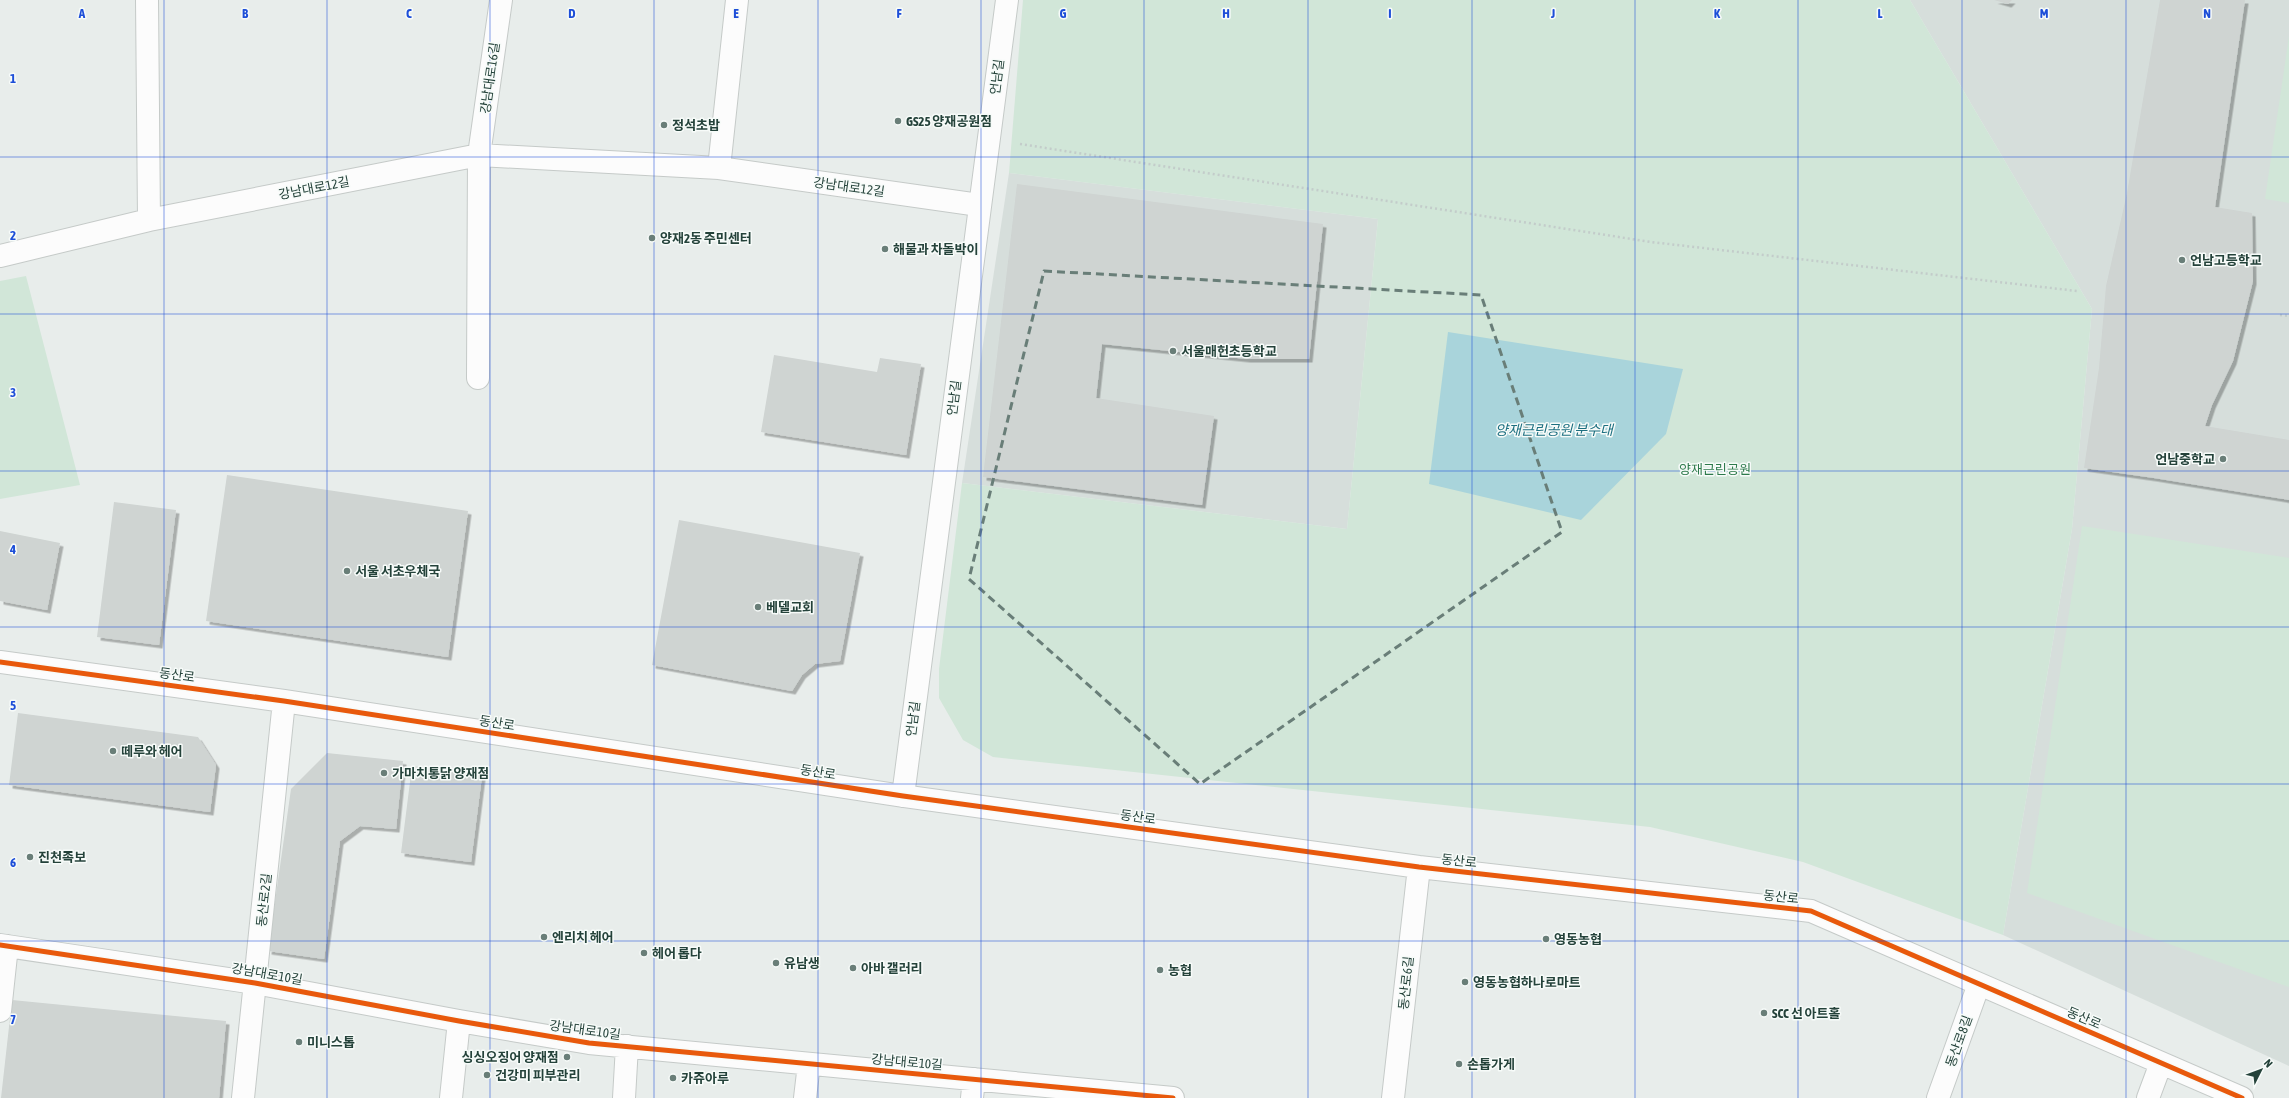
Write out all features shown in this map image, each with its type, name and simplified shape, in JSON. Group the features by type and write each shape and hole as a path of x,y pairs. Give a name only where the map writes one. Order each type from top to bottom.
{"street":[{"path":"147,0 149,220"},
{"name":"강남대로16길","path":"479,155 501,0"},
{"path":"719,168 737,0"},
{"name":"언남길","path":"903,796 979,205 1007,0"},
{"path":"478,378 479,155"},
{"name":"강남대로12길","path":"0,256 149,220 479,155 719,168 979,205"},
{"name":"동산로","path":"0,662 284,701 903,796 1419,867 1811,911 2242,1098"},
{"name":"동산로2길","path":"243,1098 284,701"},
{"name":"동산로6길","path":"1393,1098 1419,867"},
{"path":"0,1011 3,945"},
{"name":"강남대로10길","path":"3,945 255,982 459,1021 588,1043 809,1064 973,1088 1173,1098"},
{"name":"동산로8길","path":"1938,1098 1979,984"},
{"path":"451,1098 459,1021"},
{"name":"강남대로10길","path":"624,1098 627,1046"},
{"path":"2148,1098 2160,1063"},
{"path":"805,1098 809,1064"}],"path":[{"path":"988,140 1651,242 2077,291"},
{"path":"2280,315 2289,316"}],"highlighted area":[{"path":"1044,271 1481,295 1562,532 1200,784 969,579"}],"shaded area":[{"path":"1910,0 2289,0 2289,1066 2003,935 2072,529 2092,309"},
{"name":"서울매헌초등학교","path":"1009,173 1378,219 1347,529 962,483"}],"green space":[{"name":"양재근린공원","path":"1023,0 1910,0 2092,309 2072,529 2003,935 1803,862 1650,827 993,757 963,740 939,698 939,669 962,483 1347,529 1378,219 1009,173"},
{"path":"2289,36 2289,203 2265,199"},
{"path":"26,276 80,485 0,499 0,281"},
{"path":"2082,526 2289,558 2289,987 2027,893"}],"water":[{"name":"양재근린공원 분수대","path":"1448,332 1683,369 1666,434 1581,520 1429,484"}],"building":[{"path":"1994,0 2012,0 2008,4"},
{"name":"언남고등학교","path":"2160,0 2245,0 2215,207 2252,213 2253,281 2233,361 2212,405 2205,426 2289,440 2289,500 2084,468 2099,368 2106,286 2127,193"},
{"path":"1017,184 1323,224 1309,359 1247,359 1102,344 1096,398 1214,416 1202,505 983,477"},
{"path":"774,355 877,372 880,358 921,364 906,455 761,432"},
{"path":"227,475 468,511 448,657 206,621"},
{"path":"114,502 176,510 159,645 97,637"},
{"path":"679,520 860,553 840,661 815,664 802,675 792,691 652,665"},
{"path":"0,531 60,543 47,610 0,601"},
{"path":"18,713 198,737 216,765 210,812 9,785"},
{"path":"327,753 403,761 396,829 360,826 340,841 324,959 268,951 291,789"},
{"path":"412,766 482,776 471,862 401,853"},
{"path":"12,1000 226,1021 219,1098 1,1098"}],"cycle path":[{"path":"0,662 284,701 903,796 1419,867 1811,911 2242,1098"},
{"path":"0,945 255,983 459,1021 589,1043 1173,1098"}],"place":[{"name":"GS25 양재공원점","path":"898,121"},
{"name":"정석초밥","path":"664,125"},
{"name":"양재2동 주민센터","path":"652,238"},
{"name":"해물과 차돌박이","path":"885,249"},
{"name":"언남고등학교","path":"2182,260"},
{"name":"서울매헌초등학교","path":"1173,351"},
{"name":"언남중학교","path":"2223,459"},
{"name":"서울 서초우체국","path":"347,571"},
{"name":"베델교회","path":"758,607"},
{"name":"떼루와 헤어","path":"113,751"},
{"name":"가마치통닭 양재점","path":"384,773"},
{"name":"진천족보","path":"30,857"},
{"name":"엔리치 헤어","path":"544,937"},
{"name":"영동농협","path":"1546,939"},
{"name":"헤어 롭다","path":"644,953"},
{"name":"유남생","path":"776,963"},
{"name":"아바 갤러리","path":"853,968"},
{"name":"농협","path":"1160,970"},
{"name":"영동농협하나로마트","path":"1465,982"},
{"name":"SCC 선 아트홀","path":"1764,1013"},
{"name":"미니스톱","path":"299,1042"},
{"name":"싱싱오징어 양재점","path":"567,1057"},
{"name":"손톱가게","path":"1459,1064"},
{"name":"건강미 피부관리","path":"487,1075"},
{"name":"카쥬아루","path":"673,1078"}]}
